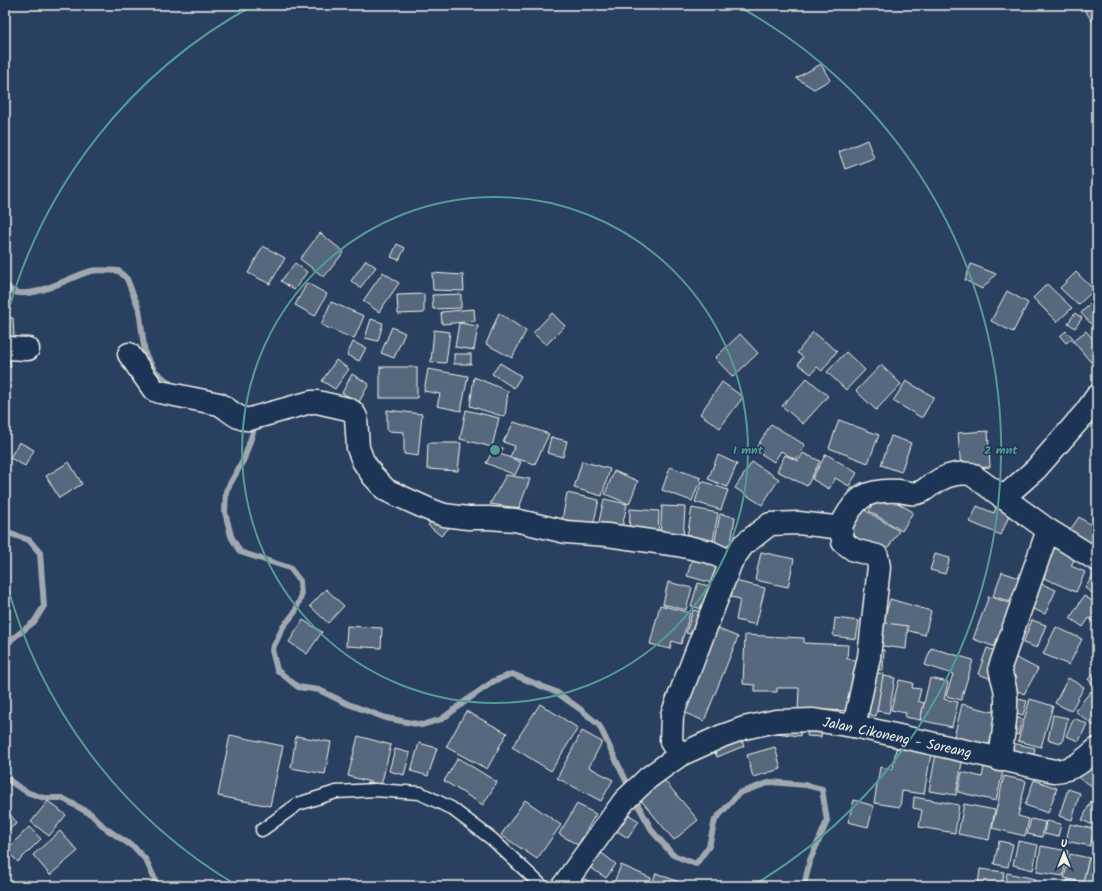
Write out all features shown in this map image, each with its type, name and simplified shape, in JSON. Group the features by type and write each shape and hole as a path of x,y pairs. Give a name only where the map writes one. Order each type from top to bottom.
{"street":[{"path":"5,348 28,349"},
{"path":"129,354 154,390 219,404 226,407 240,418 250,419 311,402 348,409 353,412 356,417 358,448 363,461 373,476 386,490 444,515 468,518 515,520 566,532 607,535 678,544 710,552 731,562"},
{"path":"1003,498 1036,469 1085,413 1097,396"},
{"path":"854,726 868,657 877,592 879,561 877,556 854,550 843,542 841,526 846,515 860,498 880,491 918,493 933,483 956,474 970,474 1048,530 1097,560"},
{"path":"680,755 670,742 672,715 731,562 743,544 770,524 783,523 834,527 841,526"},
{"path":"1000,760 1006,697 1005,685 1001,675 1000,666 1048,530"},
{"name":"Jalan Cikoneng - Soreang","path":"563,886 624,801 648,778 680,755 736,731 776,721 814,720 854,726 1054,771 1068,769 1078,765 1097,749"}],"lane":[{"path":"262,830 298,804 336,792 375,790 420,793 451,808 492,839 542,886"}],"building":[{"path":"1087,5 1094,5 1097,10 1097,18 1092,21 1083,7"},
{"path":"821,64 830,80 814,89 796,78"},
{"path":"867,140 874,158 845,169 839,152"},
{"path":"320,233 344,252 324,277 300,259"},
{"path":"397,244 405,248 399,260 391,257"},
{"path":"263,246 285,258 270,284 248,273"},
{"path":"366,260 376,267 360,288 351,281"},
{"path":"295,263 307,272 294,290 281,281"},
{"path":"971,264 996,274 982,289 965,280"},
{"path":"383,272 399,283 379,312 363,301"},
{"path":"1076,272 1094,290 1078,305 1060,288"},
{"path":"432,273 463,275 464,291 433,290"},
{"path":"307,283 327,294 315,316 295,305"},
{"path":"1047,284 1072,308 1057,322 1033,298"},
{"path":"1007,291 1028,303 1013,332 991,321"},
{"path":"424,294 424,313 398,314 397,295"},
{"path":"461,294 461,308 433,309 432,295"},
{"path":"1094,300 1097,303 1097,323 1093,326 1081,313"},
{"path":"331,302 364,316 354,339 321,325"},
{"path":"474,309 475,321 442,324 441,312"},
{"path":"499,313 526,331 512,358 486,344"},
{"path":"552,313 565,326 546,345 533,333"},
{"path":"1075,313 1082,318 1075,328 1068,323"},
{"path":"5,318 13,318 14,336 5,337"},
{"path":"371,319 383,323 378,341 365,338"},
{"path":"459,323 478,326 474,350 455,347"},
{"path":"392,327 405,333 394,358 381,353"},
{"path":"434,330 450,332 446,363 431,362"},
{"path":"1066,331 1073,338 1066,343 1060,336"},
{"path":"1086,331 1097,344 1097,366 1095,367 1073,341"},
{"path":"813,332 837,351 822,371 817,367 811,374 798,364 803,357 797,353"},
{"path":"740,334 758,353 733,377 715,358"},
{"path":"353,342 366,348 359,361 347,355"},
{"path":"5,351 9,351 11,367 5,368"},
{"path":"846,352 865,370 846,390 827,372"},
{"path":"454,354 471,354 471,364 454,364"},
{"path":"336,360 349,369 335,389 322,381"},
{"path":"500,363 521,376 514,388 492,374"},
{"path":"881,365 901,384 876,410 856,391"},
{"path":"380,367 417,367 417,398 380,398"},
{"path":"428,369 468,376 461,411 437,406 440,394 424,391"},
{"path":"352,374 369,384 359,402 342,393"},
{"path":"474,377 508,391 505,417 470,406"},
{"path":"807,378 828,396 803,424 782,406"},
{"path":"906,381 934,397 922,418 893,401"},
{"path":"722,382 743,397 720,428 700,414"},
{"path":"387,410 422,414 418,456 404,454 404,432 387,431"},
{"path":"466,410 499,418 492,447 460,439"},
{"path":"839,420 879,435 868,463 829,448"},
{"path":"514,422 549,434 535,464 510,457 515,446 503,442"},
{"path":"771,424 805,445 796,460 781,451 774,462 755,450"},
{"path":"988,431 990,467 961,469 958,433"},
{"path":"891,436 911,443 901,472 881,465"},
{"path":"551,437 567,441 563,457 547,453"},
{"path":"19,442 34,450 25,466 10,458"},
{"path":"428,443 461,443 458,471 427,469"},
{"path":"496,445 503,448 500,454 521,462 515,475 486,463"},
{"path":"803,453 820,461 807,486 777,471 785,455 798,461"},
{"path":"826,454 857,473 849,486 835,478 829,489 812,479"},
{"path":"718,455 737,464 727,487 708,479"},
{"path":"582,461 610,469 602,496 574,488"},
{"path":"69,462 82,484 59,498 46,476"},
{"path":"752,462 779,479 762,505 735,488"},
{"path":"670,467 701,478 692,501 662,490"},
{"path":"614,471 638,481 629,504 605,494"},
{"path":"506,475 530,479 519,508 490,504"},
{"path":"702,481 728,490 721,510 695,502"},
{"path":"862,482 868,491 854,499 849,490"},
{"path":"879,492 913,512 902,531 869,511"},
{"path":"567,493 599,500 593,526 562,520"},
{"path":"604,499 627,504 621,532 598,526"},
{"path":"997,505 1011,511 1001,535 970,522 977,506 994,513"},
{"path":"662,506 685,507 683,541 660,540"},
{"path":"692,508 718,513 713,541 687,536"},
{"path":"630,509 659,511 658,538 629,536"},
{"path":"863,509 899,531 881,559 845,536"},
{"path":"720,514 735,517 730,549 714,546"},
{"path":"436,517 449,528 441,536 428,525"},
{"path":"1079,517 1097,529 1097,553 1068,533"},
{"path":"1048,542 1076,555 1071,566 1085,572 1076,592 1034,574"},
{"path":"761,552 794,559 788,587 755,580"},
{"path":"694,553 718,560 712,583 687,576"},
{"path":"935,554 950,558 945,574 930,570"},
{"path":"1097,569 1097,596 1085,588"},
{"path":"1002,572 1028,581 1019,605 993,596"},
{"path":"735,581 765,588 756,625 736,620 740,599 731,597"},
{"path":"1035,581 1056,590 1045,614 1024,605"},
{"path":"668,582 692,588 686,610 663,604"},
{"path":"698,583 716,588 709,611 691,606"},
{"path":"326,589 344,606 328,623 310,606"},
{"path":"989,596 1017,606 1001,649 973,639"},
{"path":"1084,596 1097,604 1097,623 1089,618 1083,627 1070,618"},
{"path":"890,599 931,611 925,635 883,624"},
{"path":"660,605 690,613 681,644 672,641 670,649 650,644"},
{"path":"693,610 705,613 698,636 686,633"},
{"path":"835,618 859,621 856,639 833,636"},
{"path":"303,620 322,632 307,654 289,642"},
{"path":"1032,620 1046,625 1037,648 1023,643"},
{"path":"878,622 908,626 906,649 875,645"},
{"path":"347,626 382,628 381,648 346,646"},
{"path":"711,626 738,637 704,721 678,710"},
{"path":"1056,627 1082,639 1069,665 1043,654"},
{"path":"745,635 804,638 804,643 848,645 847,659 856,660 854,711 798,709 799,688 777,688 777,692 755,692 755,685 743,684"},
{"path":"931,648 973,660 961,700 946,696 953,674 925,665"},
{"path":"987,648 1001,653 992,679 978,674"},
{"path":"877,650 884,650 883,670 870,669"},
{"path":"1011,655 1038,669 1024,694 1011,687 1017,677 1003,670"},
{"path":"867,671 884,674 876,716 860,713"},
{"path":"1097,671 1097,690 1088,679"},
{"path":"883,676 895,678 889,713 877,711"},
{"path":"930,678 948,682 944,699 958,702 952,727 920,720"},
{"path":"1068,678 1084,687 1071,711 1055,703"},
{"path":"899,680 913,683 912,688 921,689 918,701 924,703 920,720 905,717 906,713 891,710"},
{"path":"1091,691 1097,696 1097,723 1094,726 1075,711"},
{"path":"1010,697 1027,701 1023,715 1006,710"},
{"path":"1030,699 1053,706 1041,747 1018,741"},
{"path":"540,704 578,728 551,771 512,747"},
{"path":"962,704 997,713 989,746 954,737"},
{"path":"466,711 507,733 487,769 446,747"},
{"path":"1053,715 1068,718 1062,743 1048,740"},
{"path":"1010,716 1022,719 1018,735 1006,732"},
{"path":"1074,718 1087,724 1079,741 1066,736"},
{"path":"777,725 801,727 800,736 776,733"},
{"path":"808,725 822,726 821,737 807,736"},
{"path":"582,731 602,742 589,767 613,780 601,801 557,778"},
{"path":"739,734 744,746 717,757 712,745"},
{"path":"230,735 283,746 270,806 218,796"},
{"path":"296,736 331,742 325,774 291,768"},
{"path":"358,736 391,745 381,785 348,776"},
{"path":"419,743 437,748 428,776 411,771"},
{"path":"1012,743 1035,748 1033,757 1010,752"},
{"path":"775,747 781,769 753,777 747,755"},
{"path":"896,748 931,754 924,794 902,791 900,807 874,803 880,767 893,769"},
{"path":"395,749 410,753 404,775 389,771"},
{"path":"936,753 963,757 956,795 929,791"},
{"path":"458,758 497,782 483,805 444,781"},
{"path":"985,763 1004,767 996,801 958,792 962,772 982,777"},
{"path":"1089,763 1097,768 1097,789 1079,778"},
{"path":"1004,776 1026,781 1018,816 1029,819 1025,836 992,828"},
{"path":"663,779 698,820 674,840 640,799"},
{"path":"1034,780 1057,788 1048,813 1025,805"},
{"path":"1068,789 1080,793 1072,820 1059,816"},
{"path":"914,797 959,805 955,833 919,827 922,810 913,808"},
{"path":"525,800 561,825 537,859 501,835"},
{"path":"854,800 874,806 868,827 848,822"},
{"path":"48,801 66,815 49,836 31,822"},
{"path":"1091,801 1097,804 1097,827 1082,820"},
{"path":"577,804 596,814 578,845 559,834"},
{"path":"964,804 995,810 989,840 958,834"},
{"path":"5,808 17,823 5,833"},
{"path":"621,810 639,821 628,838 610,827"},
{"path":"1031,819 1045,822 1042,837 1027,834"},
{"path":"1046,821 1061,824 1058,837 1044,834"},
{"path":"1070,824 1095,829 1090,846 1066,841"},
{"path":"29,827 41,839 18,862 6,850"},
{"path":"60,831 78,851 50,875 33,855"},
{"path":"999,841 1013,844 1008,867 994,864"},
{"path":"1018,841 1038,845 1033,870 1013,865"},
{"path":"1041,846 1068,851 1063,876 1037,872"},
{"path":"599,851 616,864 606,878 588,866"},
{"path":"1070,854 1089,858 1083,882 1064,878"},
{"path":"1089,858 1097,860 1097,885 1083,882"},
{"path":"621,865 651,878 648,886 613,885"},
{"path":"980,869 1004,872 1002,886 978,886"},
{"path":"656,873 679,882 677,886 651,886"},
{"path":"1007,873 1035,879 1034,886 1005,886"},
{"path":"577,876 601,886 573,886"},
{"path":"1067,880 1091,885 1091,886 1065,886"}],"waterway":[{"path":"5,285 12,291 30,293 52,287 91,271 119,271 127,279 139,309 145,354 155,371 173,386"},
{"path":"251,423 254,429 244,459 226,491 225,512 231,536 240,552 290,568 300,581 301,597 295,612 283,627 272,650 277,670 298,687 319,690 348,704 386,718 422,725 442,719 494,681 512,674 556,692 599,725 630,789"},
{"path":"5,532 29,540 40,553 44,606 34,622 12,639 5,647"},
{"path":"5,777 29,793 44,798 62,798 91,814 105,828 135,848 146,860 158,886"},
{"path":"634,798 653,832 673,855 696,864 709,846 715,820 739,793 771,782 806,785 822,789 827,821 810,860 804,886"}]}
